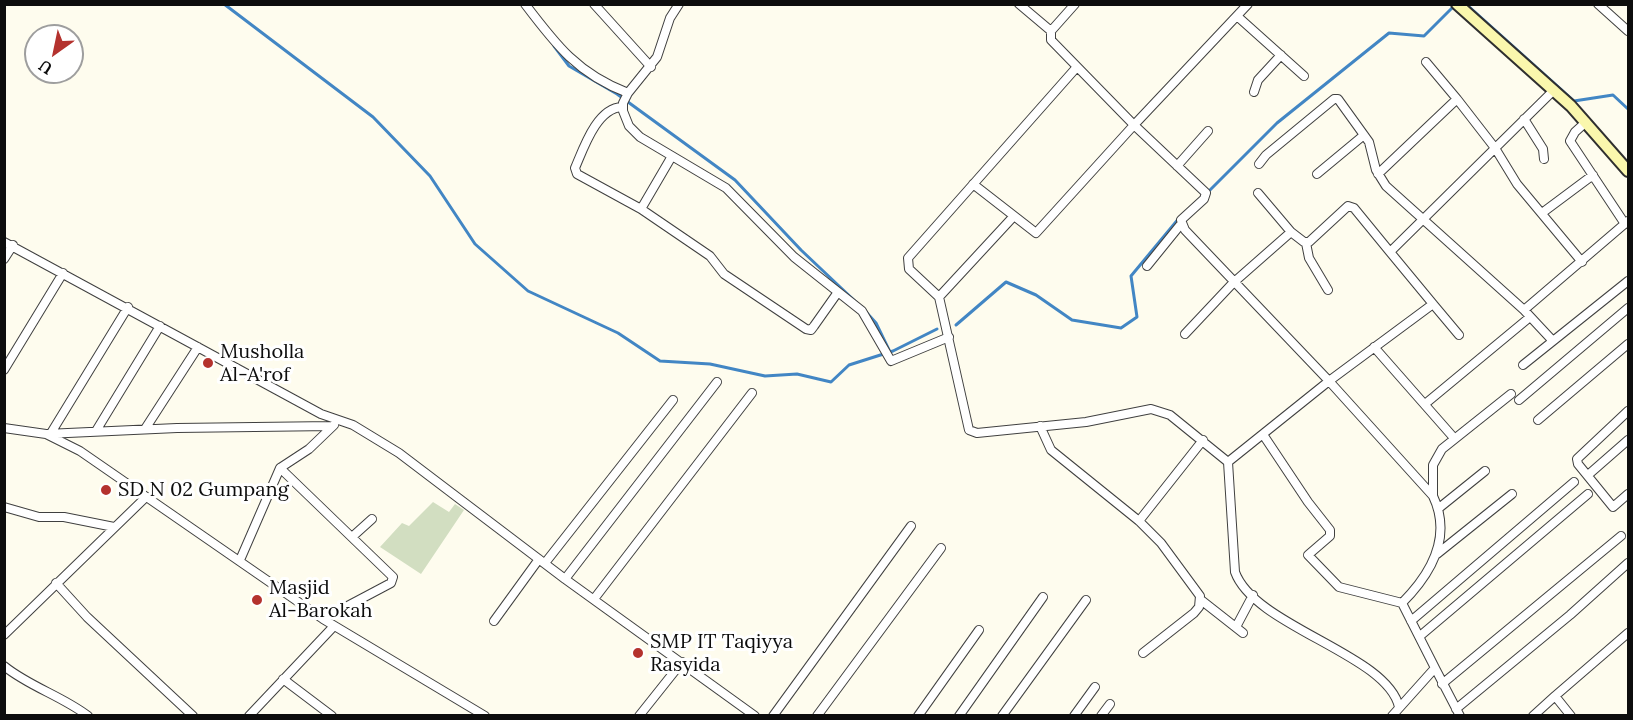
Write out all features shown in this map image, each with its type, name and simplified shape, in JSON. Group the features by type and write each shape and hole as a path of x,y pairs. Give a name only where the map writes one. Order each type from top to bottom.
{"street":[{"path":"525,4 574,63 625,100 634,132 726,188 771,236 862,311 885,346 889,357 894,360 949,337"},
{"path":"594,4 651,67"},
{"path":"679,4 670,18 657,57 651,67 625,100 603,117 586,143 575,171 641,209 710,256 724,274 806,329 811,330 838,292"},
{"path":"1019,4 1051,31"},
{"path":"1075,4 1051,31 1049,37 1054,45 1206,193 1204,199 1181,220 1181,224 1147,266"},
{"path":"973,184 1032,233 1040,232 1134,125 1248,4"},
{"path":"1599,4 1629,31"},
{"path":"1461,8 1554,90 1629,171"},
{"path":"1238,16 1304,76"},
{"path":"1254,92 1258,80 1281,55"},
{"path":"1426,62 1495,148 1517,184 1581,262"},
{"path":"1076,68 908,258 909,269 939,297 967,427 971,432 1086,422 1151,409 1170,415 1228,462 1235,572 1239,582 1253,595 1389,684 1402,703"},
{"path":"1390,252 1554,90"},
{"path":"1259,164 1272,150 1336,98 1344,105 1371,146 1378,174 1386,186 1524,310 1552,340"},
{"path":"1378,174 1457,99"},
{"path":"1524,119 1543,148 1544,159"},
{"path":"1524,310 1627,223 1570,141 1575,132 1586,122"},
{"path":"1177,166 1208,131"},
{"path":"1317,174 1364,135"},
{"path":"641,209 672,156"},
{"path":"1542,213 1593,175"},
{"path":"1258,193 1291,232 1306,243 1309,258 1328,290"},
{"path":"1306,243 1350,206 1459,335"},
{"path":"939,297 1013,217"},
{"path":"1181,224 1233,283 1329,381 1433,496 1439,508 1442,531 1437,554 1428,571 1402,603"},
{"path":"1185,334 1233,283 1291,232"},
{"path":"4,242 128,307 321,414 353,425 399,453 566,579 755,716"},
{"path":"4,259 13,246"},
{"path":"4,370 63,273"},
{"path":"1523,364 1629,281"},
{"path":"1228,462 1261,438 1329,381 1433,304"},
{"path":"48,434 128,307"},
{"path":"1519,400 1629,308"},
{"path":"1425,404 1530,317"},
{"path":"96,431 160,326"},
{"path":"1538,420 1629,344"},
{"path":"145,429 198,347"},
{"path":"1374,347 1454,438"},
{"path":"566,579 717,382"},
{"path":"594,599 752,393"},
{"path":"1433,496 1433,465 1442,449 1510,394"},
{"path":"494,621 673,400"},
{"path":"1629,411 1577,456 1578,464 1613,507 1629,494"},
{"path":"240,560 280,468 309,448 339,420"},
{"path":"4,428 48,434 145,429 332,426"},
{"path":"1040,426 1053,452 1139,521 1192,582 1201,600 1244,633"},
{"path":"48,434 80,451 145,498 240,560 323,620 485,716"},
{"path":"1261,438 1330,530 1330,536 1308,555 1339,587 1402,603 1458,712 1629,563"},
{"path":"1139,521 1203,440"},
{"path":"1588,475 1629,440"},
{"path":"280,468 393,577 393,580 382,590 323,620"},
{"path":"1439,508 1485,471"},
{"path":"1411,621 1574,482"},
{"path":"1437,554 1512,494"},
{"path":"1420,636 1588,494"},
{"path":"4,635 145,498"},
{"path":"4,507 39,517 64,517 114,527"},
{"path":"352,537 372,519"},
{"path":"773,716 911,526"},
{"path":"1442,684 1621,536"},
{"path":"817,716 941,548"},
{"path":"56,583 87,617 193,716"},
{"path":"1236,627 1253,595"},
{"path":"959,716 1043,597"},
{"path":"1002,716 1086,600"},
{"path":"1143,653 1194,613 1201,600"},
{"path":"249,716 334,626"},
{"path":"918,716 979,630"},
{"path":"1533,716 1629,633"},
{"path":"639,716 681,662"},
{"path":"4,666 28,683 66,700 88,716"},
{"path":"1392,716 1435,668"},
{"path":"283,679 332,716"},
{"path":"1074,716 1095,687"},
{"path":"1555,696 1571,716"},
{"path":"1101,716 1110,704"}],"green space":[{"path":"433,502 449,512 455,504 464,510 421,574 380,547 402,523 409,526"}],"waterway":[{"path":"224,4 373,117 430,176 475,244 528,291 618,333 660,361 710,364 765,376 797,374 831,382 849,365 893,351 937,329"},
{"path":"1466,4 1574,101 1613,95 1628,109"},
{"path":"1207,193 1277,123 1389,33 1424,36 1454,6"},
{"path":"554,46 569,66 617,94 735,180 801,250 858,304"},
{"path":"956,325 1006,282 1036,295 1072,320 1121,328 1137,317 1131,276 1180,217"},
{"path":"867,313 876,323 890,352"}],"place":[{"name":"Musholla Al-A'rof","path":"208,363"},
{"name":"SD N 02 Gumpang","path":"106,490"},
{"name":"Masjid Al-Barokah","path":"257,600"},
{"name":"SMP IT Taqiyya Rasyida","path":"638,653"}]}
